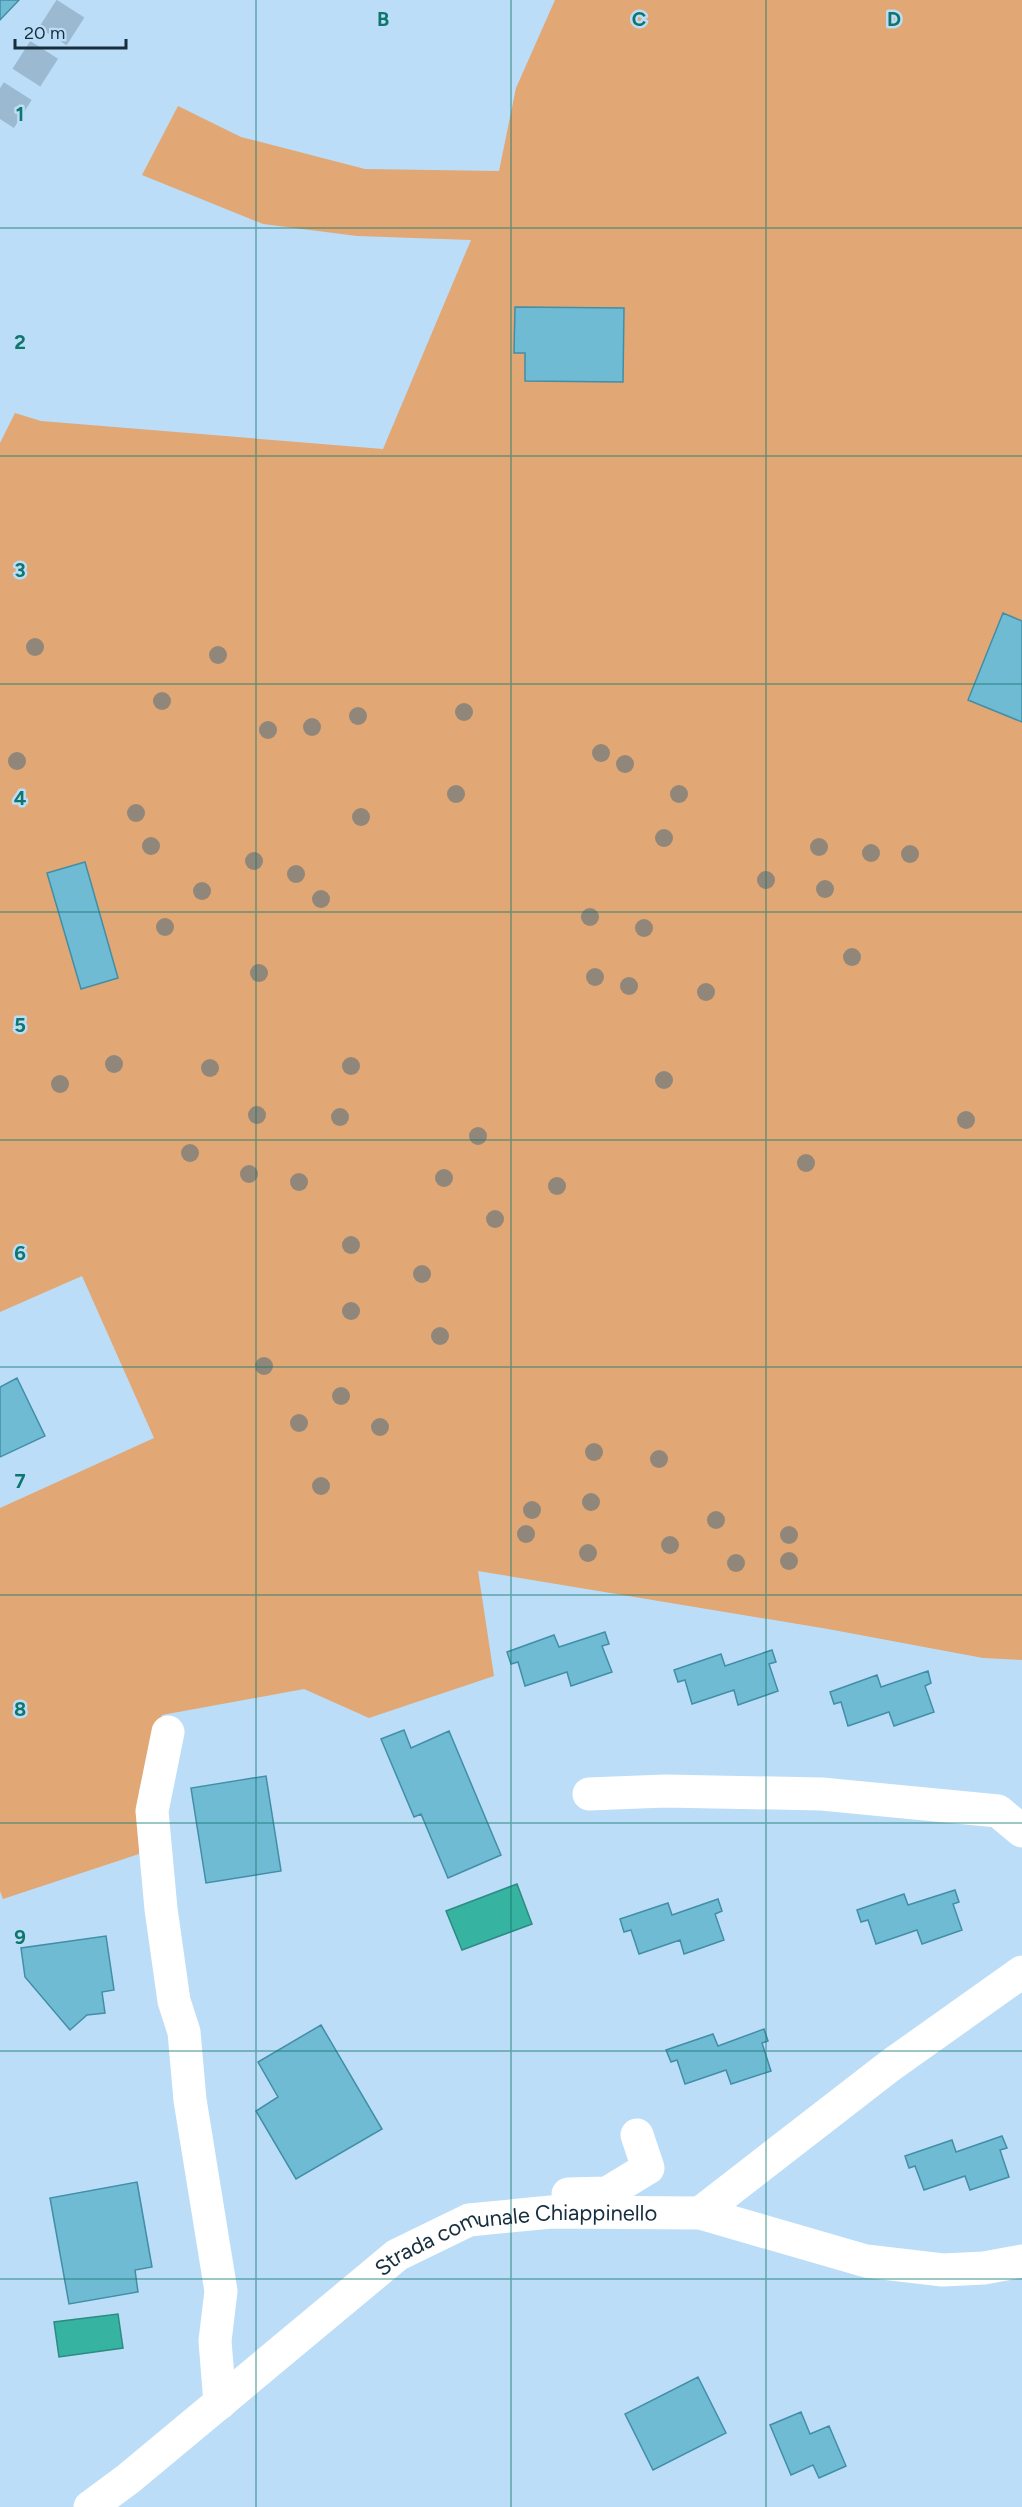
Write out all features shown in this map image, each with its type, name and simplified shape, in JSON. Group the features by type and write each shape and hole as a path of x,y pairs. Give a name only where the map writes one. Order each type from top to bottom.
{"street":[{"path":"168,1732 152,1811 164,1932 174,2001 184,2032 190,2100 221,2291 214,2341 220,2403"},
{"path":"589,1794 665,1791 822,1794 998,1811 1022,1831"},
{"path":"700,2213 891,2065 1022,1972"},
{"path":"469,2220 501,2197 607,2193 648,2168 638,2135"},
{"name":"Strada comunale Chiappinello","path":"90,2507 220,2403 398,2255 469,2220 551,2212 700,2213 866,2261 943,2270 984,2268 1022,2261"}],"shaded area":[{"path":"555,0 1022,0 1022,1660 983,1658 828,1629 478,1571 494,1676 369,1718 304,1689 162,1715 139,1791 139,1854 3,1899 0,1891 0,1508 154,1438 82,1276 0,1312 0,443 15,413 41,421 383,449 471,240 357,236 263,224 142,175 178,106 241,137 365,169 499,171 516,88"},
{"path":"517,1884 532,1924 462,1950 446,1911"},
{"path":"118,2314 123,2348 59,2357 54,2322"}],"building":[{"path":"0,0 19,0 0,20"},
{"path":"515,307 624,308 623,382 525,381 525,353 514,353"},
{"path":"1003,613 1022,621 1022,722 968,700"},
{"path":"85,862 118,978 81,989 47,873"},
{"path":"17,1378 45,1436 0,1457 0,1387"},
{"path":"605,1632 609,1644 602,1646 612,1672 571,1686 567,1672 525,1686 518,1662 511,1664 507,1652 554,1635 559,1647"},
{"path":"772,1650 776,1662 769,1664 778,1691 738,1705 734,1690 692,1704 685,1680 678,1682 674,1670 721,1654 725,1666"},
{"path":"928,1671 931,1683 925,1686 934,1712 894,1726 889,1712 848,1726 841,1702 834,1704 830,1692 877,1675 881,1687"},
{"path":"404,1730 411,1748 449,1731 501,1855 448,1878 421,1814 414,1817 381,1739"},
{"path":"266,1776 281,1871 206,1883 191,1788"},
{"path":"955,1890 959,1902 953,1904 962,1930 922,1944 917,1930 876,1944 868,1920 861,1922 857,1910 904,1894 908,1905"},
{"path":"718,1899 722,1911 715,1914 724,1940 684,1954 680,1940 639,1954 631,1930 624,1932 620,1919 668,1903 672,1915"},
{"path":"106,1936 114,1990 102,1992 105,2013 87,2015 70,2030 25,1977 21,1948"},
{"path":"321,2025 382,2129 296,2179 256,2111 278,2097 258,2062"},
{"path":"764,2029 768,2041 762,2043 771,2071 731,2084 726,2070 685,2084 677,2060 671,2062 666,2050 713,2034 718,2046"},
{"path":"1002,2136 1007,2148 1000,2150 1009,2177 970,2190 965,2176 924,2190 915,2166 909,2168 905,2156 952,2140 956,2152"},
{"path":"137,2182 152,2267 135,2270 138,2292 69,2304 50,2198"},
{"path":"698,2377 726,2433 653,2470 625,2414"},
{"path":"801,2412 810,2434 829,2426 846,2466 819,2478 813,2465 791,2475 770,2425"}],"tunnel":[{"path":"0,119 76,0"}]}
